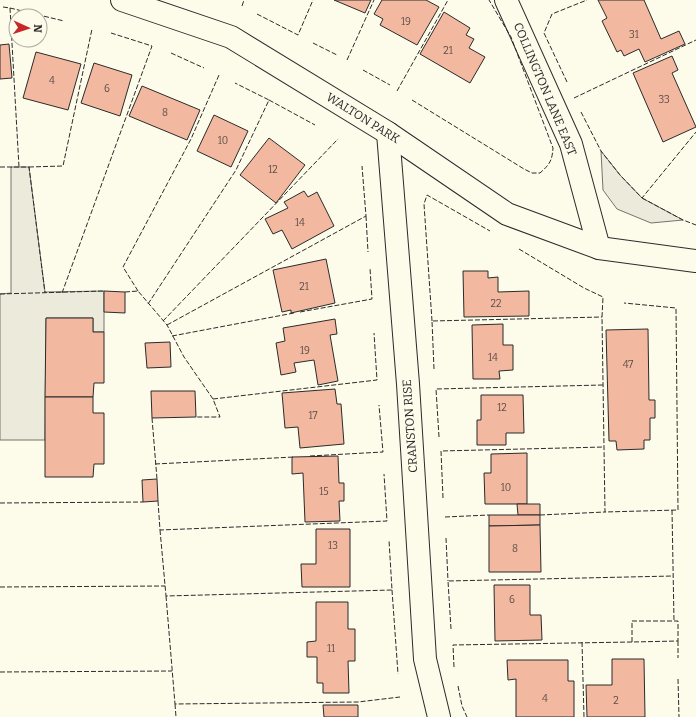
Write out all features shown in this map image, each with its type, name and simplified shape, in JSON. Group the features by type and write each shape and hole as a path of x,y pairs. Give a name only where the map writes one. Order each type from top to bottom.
{"street":[{"name":"WALTON PARK","path":"122,0 231,37 388,133 507,214 599,248"},
{"name":"COLLINGTON LANE EAST","path":"506,0 571,144 599,248"},
{"name":"CRANSTON RISE","path":"388,133 408,384 425,659 439,717"},
{"path":"599,248 696,261"}],"shaded area":[{"path":"601,151 620,175 642,198 683,220 651,223 617,209 603,190"},
{"path":"11,167 29,167 45,292 104,291 104,332 93,332 93,318 46,318 45,440 0,440 0,294 11,293"}],"building":[{"path":"334,0 371,0 365,13"},
{"path":"382,0 426,0 439,7 417,45 380,25 383,19 374,14"},
{"path":"598,0 644,0 661,39 679,31 685,44 645,62 639,49 624,56 621,50 617,52 602,21 607,18"},
{"path":"444,12 470,28 466,35 474,39 469,48 485,57 470,83 420,54"},
{"path":"8,44 12,78 0,79 0,45"},
{"path":"36,52 81,64 68,110 23,98"},
{"path":"672,56 678,70 672,73 696,127 663,142 633,73"},
{"path":"94,63 132,75 120,116 81,103"},
{"path":"142,86 200,110 187,140 129,116"},
{"path":"214,115 248,131 231,167 197,151"},
{"path":"269,138 305,165 276,203 240,175"},
{"path":"304,191 308,197 317,192 334,226 292,249 282,230 273,234 265,219 288,208 284,202"},
{"path":"326,259 335,303 291,313 291,310 282,312 273,270"},
{"path":"463,271 488,271 488,278 498,277 498,292 529,291 529,316 464,317"},
{"path":"104,291 125,292 125,313 104,312"},
{"path":"46,318 93,318 93,332 104,332 104,383 94,383 93,397 45,397"},
{"path":"335,319 337,334 330,335 338,381 318,385 314,360 294,363 296,372 281,375 276,343 285,341 283,328"},
{"path":"503,324 503,345 513,345 513,370 499,371 500,379 473,379 472,325"},
{"path":"648,329 649,400 655,400 655,418 650,418 650,440 644,440 644,449 617,450 616,441 609,441 606,330"},
{"path":"170,342 171,367 147,368 145,343"},
{"path":"335,389 337,404 341,404 344,444 300,448 298,427 285,428 282,393"},
{"path":"151,391 195,391 196,417 152,418"},
{"path":"481,395 523,395 524,433 506,433 506,445 477,445 477,420 481,420"},
{"path":"45,397 93,397 93,413 104,413 104,464 94,464 93,477 45,477"},
{"path":"527,453 527,504 485,504 484,473 491,473 491,454"},
{"path":"338,456 339,483 344,483 344,501 339,501 340,521 305,522 303,473 292,474 292,457"},
{"path":"157,479 158,501 143,502 142,480"},
{"path":"517,504 540,504 540,515 518,515"},
{"path":"489,515 540,515 540,525 489,526"},
{"path":"540,525 541,572 489,572 489,526"},
{"path":"316,529 350,529 350,587 302,587 301,564 316,564"},
{"path":"494,585 530,585 530,615 541,615 542,640 495,641"},
{"path":"316,602 348,602 348,629 355,629 355,661 348,661 349,693 323,693 323,683 317,683 317,657 307,657 307,642 316,641"},
{"path":"612,659 644,659 645,717 587,717 586,685 612,685"},
{"path":"507,660 568,660 568,681 574,681 574,717 516,717 516,679 508,680"},
{"path":"323,705 358,705 358,717 324,717"}],"fence":[{"path":"242,6 244,0"},
{"path":"257,14 298,35 313,0"},
{"path":"347,60 374,0"},
{"path":"397,91 448,0"},
{"path":"412,100 532,173 540,173 548,165 552,156 553,148 511,37 489,0"},
{"path":"567,82 544,33 552,14 587,0"},
{"path":"3,7 10,8 19,167"},
{"path":"48,17 64,21"},
{"path":"29,167 63,166 92,29"},
{"path":"62,293 152,46 111,33"},
{"path":"574,98 696,40"},
{"path":"313,43 337,55"},
{"path":"171,53 204,68"},
{"path":"363,70 390,85"},
{"path":"138,291 123,267 191,139 219,75"},
{"path":"148,304 236,170 269,100 235,83"},
{"path":"269,100 315,125"},
{"path":"581,112 601,151 620,175 642,198 696,132"},
{"path":"163,321 338,139"},
{"path":"167,325 366,216 362,166"},
{"path":"0,167 29,167 45,293"},
{"path":"432,321 424,204 427,195 490,231"},
{"path":"642,198 683,220 696,225"},
{"path":"366,216 368,252"},
{"path":"519,249 584,288 603,297 605,512 678,510 676,308 624,303"},
{"path":"300,312 372,299 370,268"},
{"path":"0,294 104,291"},
{"path":"125,292 138,291 167,325 184,357 213,399 220,417 196,417"},
{"path":"172,336 294,313"},
{"path":"434,369 432,321 602,317"},
{"path":"213,399 377,380 374,333"},
{"path":"439,437 436,389 603,385"},
{"path":"310,456 383,452 379,405"},
{"path":"152,418 157,479"},
{"path":"443,498 441,451 604,447"},
{"path":"155,464 294,457"},
{"path":"158,501 160,530 387,521 384,474"},
{"path":"0,503 143,502"},
{"path":"672,510 674,621"},
{"path":"540,515 605,512"},
{"path":"445,517 489,515"},
{"path":"160,530 166,596 392,590 389,540"},
{"path":"446,538 448,581"},
{"path":"451,629 448,581 673,576"},
{"path":"0,587 165,586"},
{"path":"392,590 398,674"},
{"path":"166,596 175,704 358,702 400,697"},
{"path":"632,621 678,621 678,641 632,642 632,621"},
{"path":"678,641 678,658"},
{"path":"582,642 584,717"},
{"path":"454,667 453,645 632,642"},
{"path":"0,672 172,671"},
{"path":"678,679 679,717"},
{"path":"458,686 462,706 467,717"},
{"path":"175,704 176,717"}]}
